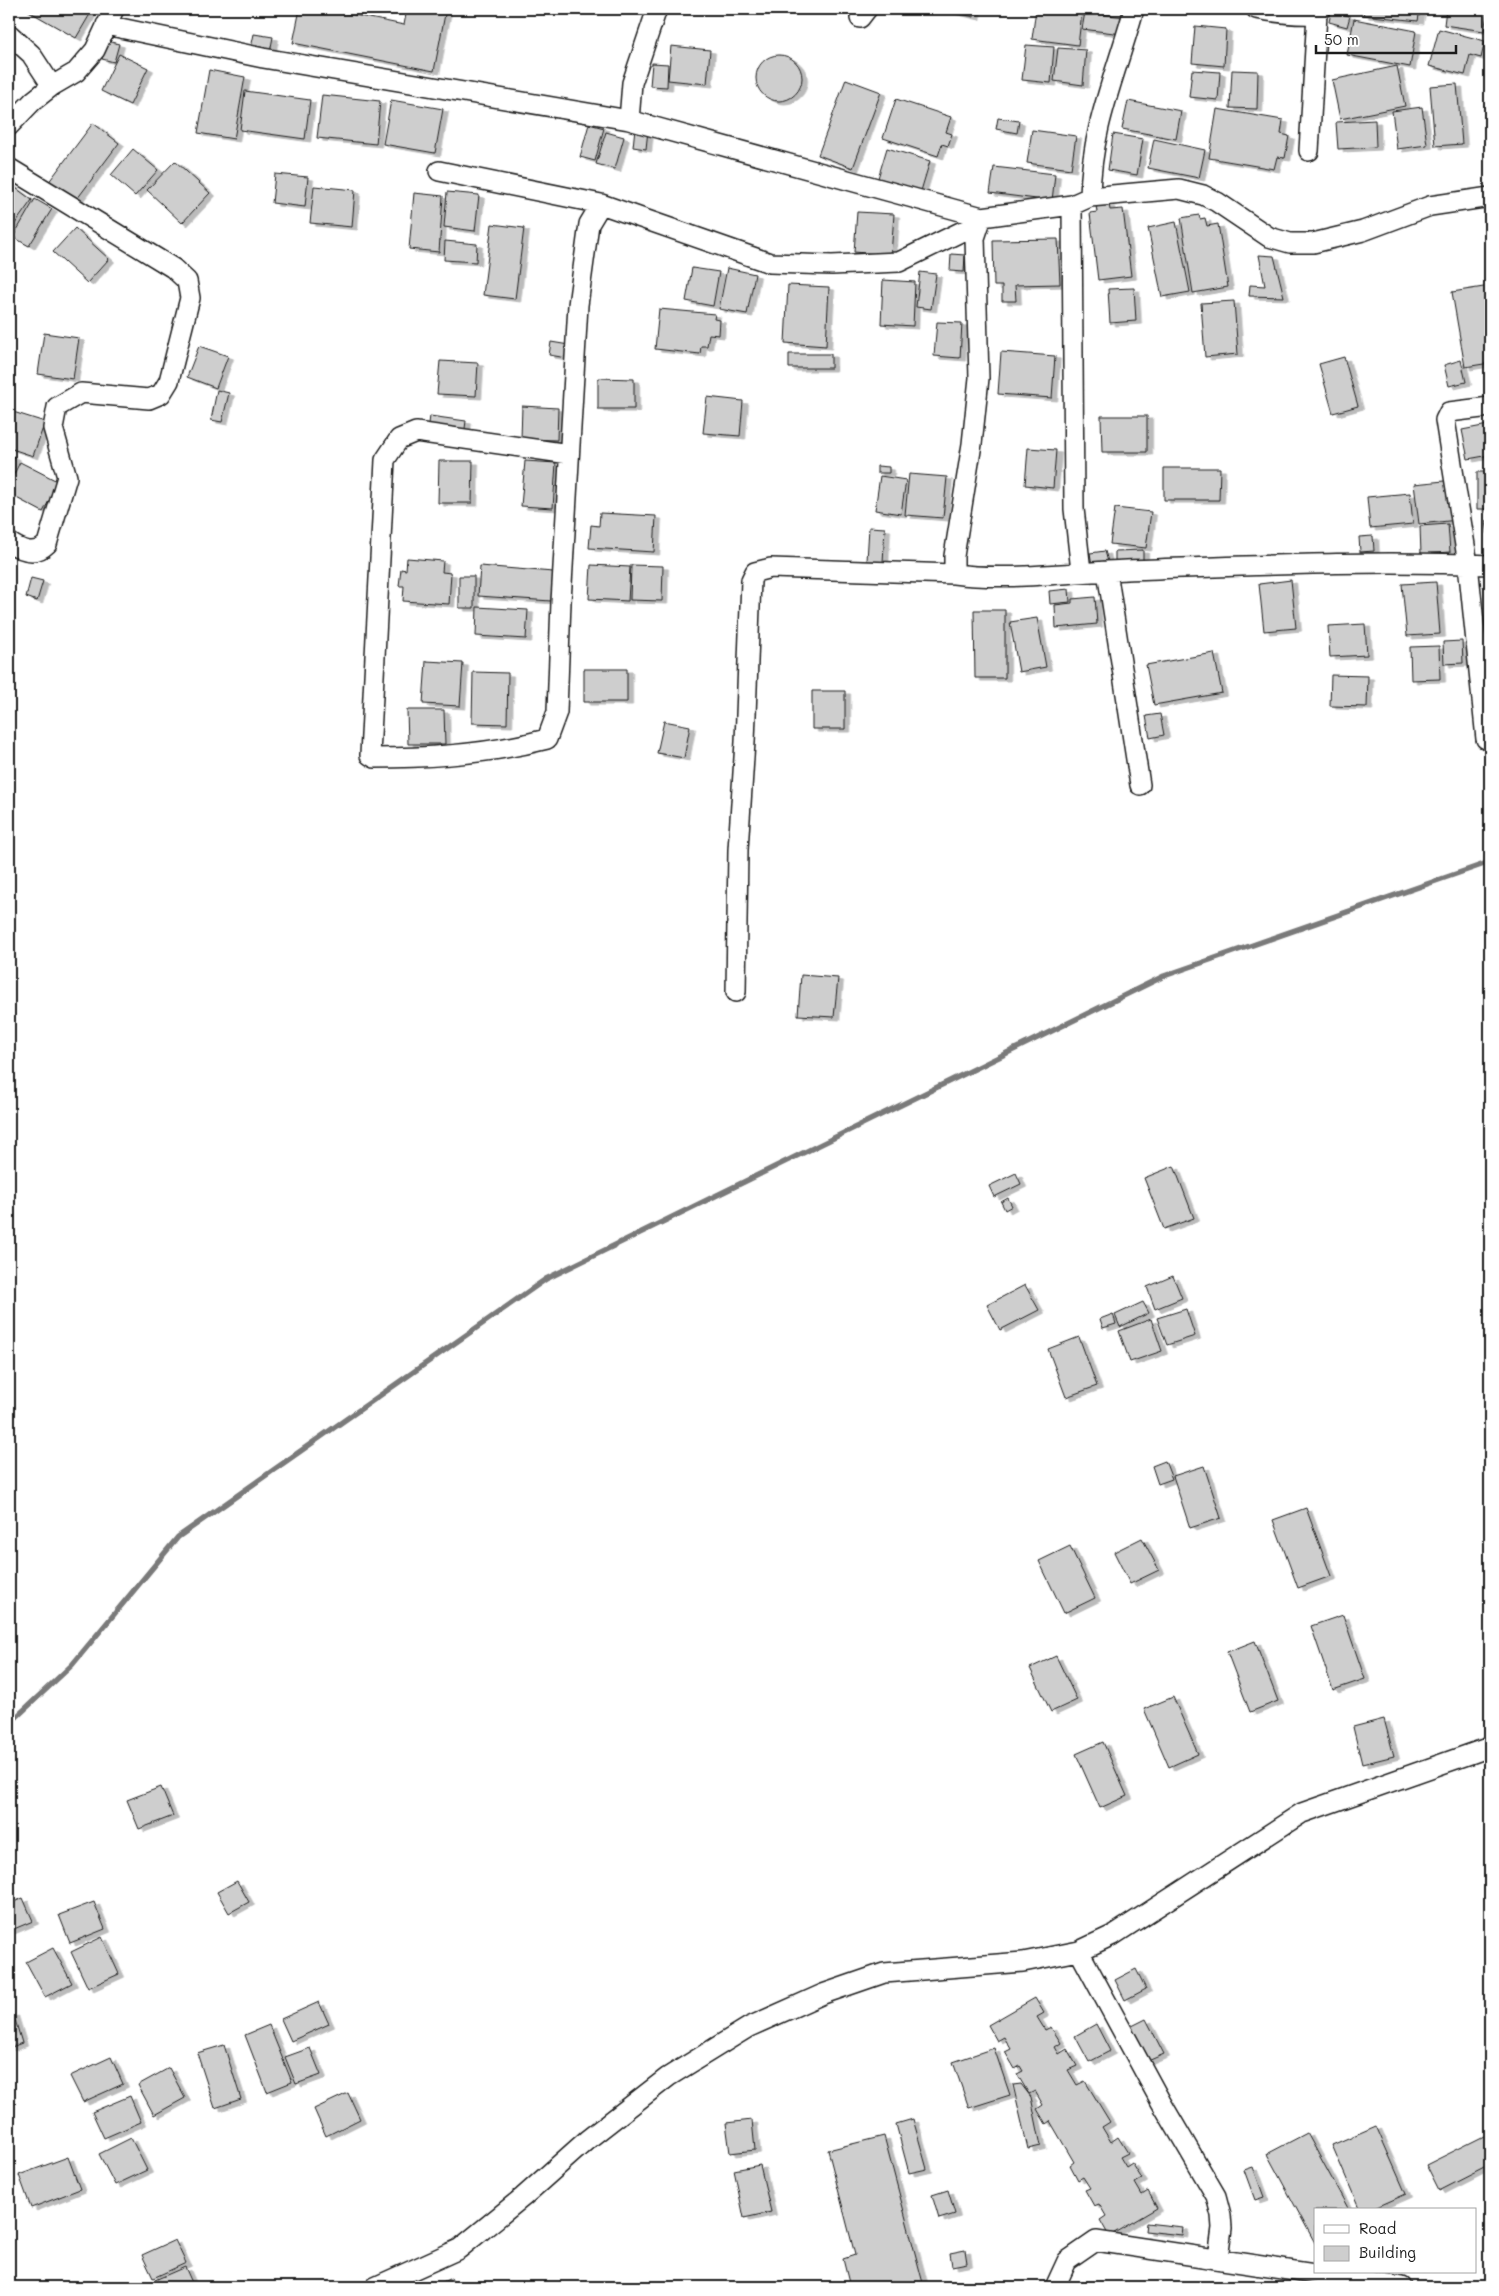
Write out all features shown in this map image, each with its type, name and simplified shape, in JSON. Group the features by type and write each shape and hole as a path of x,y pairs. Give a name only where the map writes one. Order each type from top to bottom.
{"street":[{"path":"629,120 632,83 657,9"},
{"path":"1090,197 1090,167 1107,92 1134,9"},
{"path":"1256,9 1277,13 1319,11 1309,151"},
{"path":"9,126 52,86 76,72 95,50 110,17 264,58 629,120 980,220"},
{"path":"9,34 31,54 52,86"},
{"path":"9,168 173,268 187,280 190,298 168,381 161,394 149,399 81,393 57,407 53,428 67,477 47,544 41,550 32,551 18,548 9,542"},
{"path":"439,172 601,204 770,263 832,265 899,262 980,220 1072,205 1090,197 1179,189 1203,195 1217,202 1268,237 1298,243 1313,243 1363,232 1430,206 1490,197"},
{"path":"570,454 416,432 399,439 385,460 370,755 375,758 424,758 512,748 547,739 557,712 570,454 582,278 589,224 601,204"},
{"path":"1072,205 1074,509 1080,571"},
{"path":"954,574 954,556 972,444 979,378 975,238 980,220"},
{"path":"1486,739 1468,564 1445,420 1449,412 1490,406"},
{"path":"736,992 738,850 745,742 751,580 755,572 771,568 954,574 978,577 1080,571 1361,563 1490,565"},
{"path":"1107,571 1140,785"},
{"path":"375,2287 459,2249 523,2197 587,2140 668,2077 749,2027 823,1994 884,1973 1023,1962 1079,1951 1115,1934 1302,1813 1490,1747"},
{"path":"1079,1951 1161,2102 1216,2196 1222,2228 1218,2258"},
{"path":"1054,2287 1067,2261 1096,2241 1314,2273"},
{"path":"1319,2274 1401,2287"}],"building":[{"path":"25,9 93,9 76,38"},
{"path":"300,9 325,9 404,25 407,9 446,9 434,71 293,43"},
{"path":"940,9 976,9 974,17"},
{"path":"1036,9 1082,12 1078,45 1032,39"},
{"path":"1364,9 1420,9 1418,21 1363,15"},
{"path":"1446,9 1488,9 1484,31 1444,25"},
{"path":"1085,12 1124,17 1122,34 1082,29"},
{"path":"1331,12 1350,16 1347,27 1329,22"},
{"path":"1354,19 1416,31 1410,67 1347,55"},
{"path":"1195,26 1226,29 1224,66 1192,63"},
{"path":"1439,29 1485,41 1481,58 1470,55 1465,75 1429,66"},
{"path":"254,34 273,37 270,52 251,48"},
{"path":"107,41 119,44 114,62 102,59"},
{"path":"1026,45 1054,47 1051,83 1022,80"},
{"path":"671,46 710,50 707,84 668,80"},
{"path":"1058,48 1086,50 1083,85 1054,81"},
{"path":"119,54 148,68 130,105 101,91"},
{"path":"774,55 784,55 796,61 801,69 801,87 796,95 788,100 774,101 766,98 759,91 756,83 756,73 759,65 766,58"},
{"path":"652,63 668,64 667,87 650,86"},
{"path":"1397,66 1405,106 1340,119 1332,80"},
{"path":"209,70 245,77 234,139 198,133"},
{"path":"1192,70 1220,72 1218,100 1189,97"},
{"path":"1232,70 1258,71 1257,109 1230,108"},
{"path":"846,79 881,92 853,168 818,155"},
{"path":"1457,84 1462,144 1435,146 1430,86"},
{"path":"245,91 310,100 305,139 240,130"},
{"path":"322,95 380,101 376,144 317,138"},
{"path":"896,99 951,117 946,132 952,134 948,146 942,144 938,156 883,138"},
{"path":"391,100 443,109 435,153 383,144"},
{"path":"1128,101 1181,111 1176,139 1122,129"},
{"path":"1422,107 1427,145 1397,149 1392,111"},
{"path":"1217,109 1283,120 1281,134 1289,136 1285,158 1277,157 1274,169 1209,158"},
{"path":"998,118 1019,121 1017,133 996,129"},
{"path":"1375,120 1376,147 1338,149 1336,122"},
{"path":"93,123 119,143 74,203 48,183"},
{"path":"589,124 604,128 595,161 580,157"},
{"path":"635,128 648,130 646,149 633,147"},
{"path":"1032,130 1076,136 1071,169 1027,163"},
{"path":"606,132 624,137 615,169 596,164"},
{"path":"1113,134 1143,139 1137,175 1108,170"},
{"path":"1154,139 1205,150 1199,178 1148,168"},
{"path":"887,148 930,161 921,191 878,178"},
{"path":"133,149 158,170 135,196 111,175"},
{"path":"175,161 210,193 182,223 147,190"},
{"path":"994,167 1055,174 1052,201 990,193"},
{"path":"275,174 308,177 305,207 272,203"},
{"path":"9,183 32,200 9,232"},
{"path":"314,186 355,190 352,227 310,223"},
{"path":"447,192 479,195 475,231 444,227"},
{"path":"414,193 443,196 439,252 409,249"},
{"path":"35,199 52,209 29,246 13,237"},
{"path":"1109,204 1110,210 1123,209 1131,276 1098,280 1090,213 1097,212 1096,206"},
{"path":"857,212 894,214 891,255 854,252"},
{"path":"1199,215 1200,219 1205,218 1207,226 1218,224 1228,287 1193,293 1181,218"},
{"path":"1176,222 1190,292 1162,297 1148,228"},
{"path":"492,224 524,228 515,299 483,295"},
{"path":"75,228 109,259 87,283 53,252"},
{"path":"1058,239 1060,284 1015,285 1016,301 1002,301 1002,286 994,286 993,240"},
{"path":"445,241 477,244 476,262 444,260"},
{"path":"951,254 965,255 964,272 950,271"},
{"path":"1259,255 1274,256 1284,297 1249,296 1250,285 1265,286"},
{"path":"692,268 719,272 713,306 686,301"},
{"path":"727,268 755,274 747,314 719,309"},
{"path":"920,272 936,274 931,309 916,307"},
{"path":"883,280 915,282 913,326 881,324"},
{"path":"788,285 829,287 826,346 785,343"},
{"path":"1490,286 1490,363 1465,367 1452,292"},
{"path":"1134,288 1136,321 1110,323 1108,289"},
{"path":"1234,301 1238,354 1205,357 1201,303"},
{"path":"659,309 715,314 714,319 720,320 719,335 709,334 707,346 701,346 700,354 655,349"},
{"path":"937,322 962,323 960,358 934,356"},
{"path":"44,333 79,338 73,379 38,374"},
{"path":"551,342 569,345 567,358 549,355"},
{"path":"199,346 228,356 216,388 187,377"},
{"path":"1001,352 1055,356 1052,398 998,394"},
{"path":"789,354 831,354 831,368 789,368"},
{"path":"1344,357 1358,406 1333,413 1319,364"},
{"path":"1461,360 1466,382 1449,386 1444,365"},
{"path":"440,361 478,363 476,396 437,394"},
{"path":"598,378 634,379 634,409 598,409"},
{"path":"217,390 229,393 222,422 211,420"},
{"path":"707,397 743,401 740,436 703,433"},
{"path":"522,406 558,408 557,440 521,439"},
{"path":"10,411 45,422 33,456 9,448"},
{"path":"430,416 466,421 464,436 428,431"},
{"path":"1101,416 1147,416 1147,452 1102,452"},
{"path":"1488,425 1490,455 1468,459 1462,430"},
{"path":"1028,448 1056,450 1053,488 1025,485"},
{"path":"9,454 15,457 9,468"},
{"path":"439,461 473,461 472,503 438,503"},
{"path":"525,461 556,463 553,508 521,506"},
{"path":"20,462 59,482 43,512 9,494 9,484"},
{"path":"877,466 889,467 889,473 877,473"},
{"path":"1164,468 1220,468 1219,500 1164,500"},
{"path":"1477,472 1490,472 1490,509 1477,509"},
{"path":"909,474 947,477 943,518 905,515"},
{"path":"880,476 906,480 901,514 875,510"},
{"path":"1454,480 1458,520 1419,524 1414,484"},
{"path":"1410,493 1413,524 1370,528 1367,497"},
{"path":"1115,508 1151,512 1146,548 1110,544"},
{"path":"600,513 656,516 654,552 589,548 591,525 599,526"},
{"path":"1490,520 1490,547 1486,521"},
{"path":"1448,524 1450,552 1421,554 1420,526"},
{"path":"869,527 885,528 883,562 867,561"},
{"path":"1373,536 1374,551 1360,552 1359,537"},
{"path":"1143,550 1143,565 1115,566 1115,551"},
{"path":"1105,551 1108,562 1092,565 1090,553"},
{"path":"407,558 443,561 442,572 451,573 449,604 403,601 404,586 399,586 401,569 406,570"},
{"path":"591,565 630,567 628,601 589,599"},
{"path":"631,565 663,566 662,601 630,600"},
{"path":"480,566 553,572 551,601 478,596"},
{"path":"459,576 474,576 474,608 459,608"},
{"path":"31,578 43,581 37,601 26,597"},
{"path":"1291,580 1296,628 1264,631 1259,584"},
{"path":"1436,582 1440,634 1407,636 1402,584"},
{"path":"1069,589 1070,602 1050,604 1049,591"},
{"path":"1095,597 1097,624 1056,628 1055,605 1072,603 1072,599"},
{"path":"477,607 528,610 526,639 476,636"},
{"path":"974,610 1005,610 1005,678 975,678"},
{"path":"1037,618 1046,667 1019,672 1010,622"},
{"path":"1365,624 1367,655 1330,657 1328,626"},
{"path":"1462,641 1463,663 1444,664 1443,642"},
{"path":"1439,646 1440,679 1411,680 1410,647"},
{"path":"1214,653 1222,693 1154,705 1146,665"},
{"path":"426,661 463,663 460,706 423,704"},
{"path":"584,669 627,669 627,702 584,702"},
{"path":"473,672 508,673 507,724 472,723"},
{"path":"1331,675 1368,676 1367,707 1330,706"},
{"path":"812,691 845,691 845,729 812,729"},
{"path":"407,710 444,710 445,744 408,744"},
{"path":"1160,714 1164,735 1150,738 1146,716"},
{"path":"664,721 690,726 684,758 657,753"},
{"path":"801,975 838,978 834,1017 798,1015"},
{"path":"1174,1166 1194,1218 1164,1229 1144,1178"},
{"path":"1016,1173 1021,1184 994,1197 989,1186"},
{"path":"1008,1198 1012,1206 1005,1210 1001,1202"},
{"path":"1173,1276 1182,1298 1155,1309 1147,1287"},
{"path":"1025,1285 1039,1310 1000,1330 987,1305"},
{"path":"1143,1302 1149,1313 1120,1327 1115,1315"},
{"path":"1186,1309 1195,1336 1167,1345 1157,1318"},
{"path":"1113,1314 1116,1324 1103,1328 1100,1319"},
{"path":"1151,1319 1162,1351 1130,1362 1119,1331"},
{"path":"1079,1337 1097,1386 1066,1397 1048,1349"},
{"path":"1165,1461 1172,1479 1158,1484 1152,1466"},
{"path":"1204,1466 1221,1518 1190,1528 1173,1476"},
{"path":"1306,1508 1331,1576 1298,1588 1273,1520"},
{"path":"1142,1538 1159,1570 1130,1584 1114,1552"},
{"path":"1070,1546 1095,1598 1064,1613 1039,1561"},
{"path":"1343,1615 1365,1679 1333,1690 1311,1626"},
{"path":"1255,1641 1278,1701 1250,1712 1227,1652"},
{"path":"1056,1656 1077,1700 1051,1712 1030,1668"},
{"path":"1173,1697 1198,1754 1169,1767 1144,1709"},
{"path":"1384,1719 1394,1756 1362,1764 1353,1727"},
{"path":"1103,1742 1127,1796 1100,1808 1076,1754"},
{"path":"161,1787 173,1816 139,1829 127,1800"},
{"path":"237,1881 249,1902 229,1913 217,1892"},
{"path":"23,1898 33,1921 9,1931 9,1904"},
{"path":"94,1902 105,1929 70,1943 59,1915"},
{"path":"102,1937 119,1974 88,1988 71,1952"},
{"path":"53,1948 72,1983 45,1997 26,1962"},
{"path":"1136,1969 1146,1989 1125,2000 1115,1980"},
{"path":"1035,1998 1044,2013 1037,2017 1045,2030 1051,2027 1061,2043 1055,2047 1059,2054 1067,2049 1077,2066 1068,2070 1077,2085 1085,2081 1110,2122 1102,2127 1111,2142 1118,2137 1128,2153 1120,2157 1126,2167 1132,2163 1142,2179 1135,2183 1142,2195 1148,2191 1157,2208 1109,2236 1100,2220 1106,2216 1099,2204 1094,2206 1085,2190 1090,2188 1083,2177 1078,2180 1070,2165 1074,2162 1050,2121 1046,2124 1037,2109 1043,2105 1035,2091 1029,2094 1017,2074 1023,2071 1020,2066 1015,2069 1005,2052 1011,2049 1004,2037 997,2041 988,2025"},
{"path":"319,2002 329,2024 291,2041 281,2019"},
{"path":"13,2013 22,2043 9,2048 9,2014"},
{"path":"1146,2019 1164,2054 1148,2061 1130,2027"},
{"path":"1096,2024 1110,2051 1089,2062 1075,2036"},
{"path":"269,2025 292,2082 267,2092 245,2035"},
{"path":"224,2045 241,2099 215,2108 197,2053"},
{"path":"310,2048 321,2075 296,2084 285,2057"},
{"path":"994,2048 1010,2095 969,2108 953,2062"},
{"path":"111,2057 123,2084 83,2102 70,2076"},
{"path":"169,2068 185,2098 154,2115 138,2085"},
{"path":"1021,2084 1031,2097 1041,2146 1028,2149 1013,2085"},
{"path":"348,2093 360,2119 326,2136 314,2109"},
{"path":"130,2096 141,2122 104,2138 92,2112"},
{"path":"913,2119 927,2169 909,2173 896,2124"},
{"path":"752,2120 755,2150 730,2153 726,2123"},
{"path":"1376,2126 1406,2194 1374,2208 1359,2208 1332,2145"},
{"path":"1307,2133 1348,2208 1314,2208 1314,2241 1267,2154"},
{"path":"1490,2133 1490,2165 1439,2191 1426,2165"},
{"path":"884,2136 924,2287 850,2287 843,2259 855,2255 828,2150"},
{"path":"131,2138 147,2170 115,2185 99,2154"},
{"path":"68,2157 80,2189 31,2208 19,2175"},
{"path":"760,2165 771,2212 744,2218 734,2170"},
{"path":"1253,2167 1264,2197 1255,2200 1244,2170"},
{"path":"948,2190 955,2214 939,2219 932,2195"},
{"path":"1146,2223 1183,2227 1182,2235 1145,2231"},
{"path":"175,2240 186,2263 153,2278 142,2255"},
{"path":"965,2250 967,2263 952,2266 950,2253"},
{"path":"185,2267 194,2287 158,2287 155,2280"},
{"path":"451,2278 455,2287 432,2287"}],"waterway":[{"path":"9,1724 72,1665 178,1537 546,1279 1164,976 1490,862"}]}
